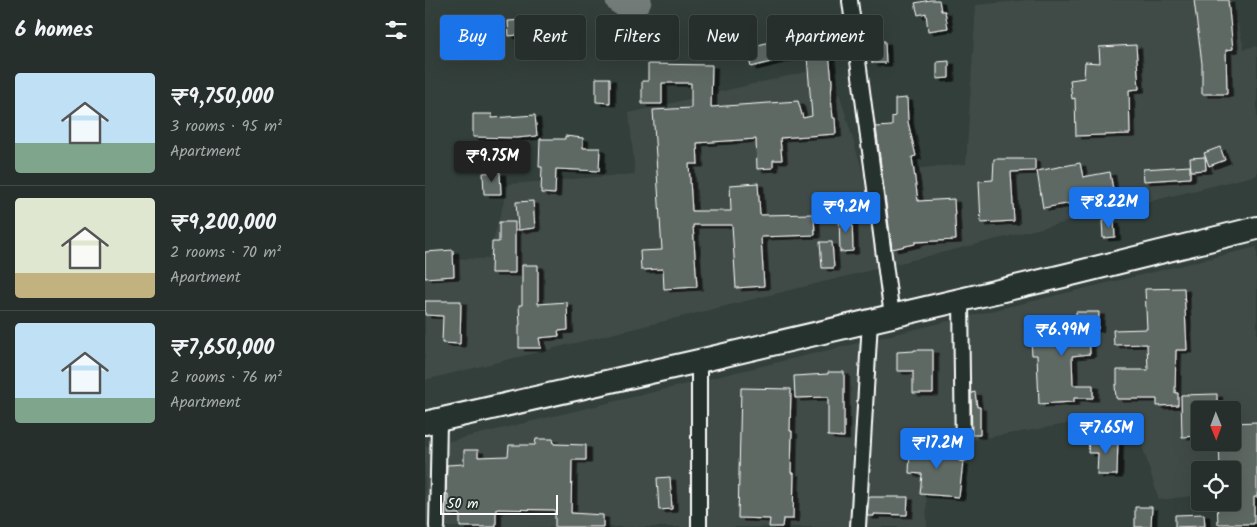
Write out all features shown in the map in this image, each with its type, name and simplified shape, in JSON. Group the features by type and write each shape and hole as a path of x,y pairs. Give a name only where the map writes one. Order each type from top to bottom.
{"main road":[{"path":"432,422 961,300 1257,228"}],"street":[{"path":"850,1 892,316"},
{"path":"961,300 963,453"},
{"path":"858,527 870,321"},
{"path":"699,361 699,527"},
{"path":"432,422 437,527"}],"shaded area":[{"path":"1028,0 1232,0 1244,49 1257,46 1257,175 425,380 425,258 488,259 509,184 635,174 629,113 831,66 863,173 966,164 976,5"},
{"path":"1257,247 1257,489 1241,491 1241,461 1191,461 1191,496 1159,500 1132,413 925,448 927,527 425,527 425,447"}],"building":[{"path":"939,0 941,11 945,11 948,28 928,31 926,13 918,15 915,3"},
{"path":"1194,0 1228,0 1233,49 1226,50 1227,94 1202,94 1202,64"},
{"path":"508,21 515,21 515,35 509,36"},
{"path":"883,41 885,41 886,63 872,63 872,60 883,60"},
{"path":"767,43 767,60 779,60 751,67 749,60 757,60 757,45"},
{"path":"1136,45 1139,89 1129,90 1130,134 1076,136 1075,98 1072,99 1070,80 1084,78 1085,62 1100,63 1099,47"},
{"path":"807,60 830,60 832,82 831,97 836,134 780,138 782,160 773,160 773,168 757,169 756,139 697,143 698,164 689,164 692,211 731,211 730,185 758,183 760,215 814,214 815,235 761,237 764,286 736,288 732,225 693,225 697,287 664,289 663,269 641,270 640,251 662,250 653,110 691,108 691,83 662,83 662,104 642,104 642,81 648,81 648,64 712,65 711,107 798,101 803,118 812,116"},
{"path":"949,61 949,78 937,79 937,62"},
{"path":"596,78 610,78 610,103 596,102"},
{"path":"907,98 908,122 916,156 912,157 918,201 954,199 956,240 915,242 915,244 892,249 876,127 892,126 892,117 895,116 895,99"},
{"path":"473,114 492,114 492,118 535,115 537,136 517,138 473,137"},
{"path":"565,136 583,138 583,148 600,148 599,171 556,169 555,194 541,193 542,167 539,167 540,139 565,139"},
{"path":"1220,147 1225,160 1209,166 1204,153"},
{"path":"1205,157 1206,170 1191,171 1190,158"},
{"path":"994,159 1035,159 1035,171 1011,172 1014,221 981,223 979,181 993,180"},
{"path":"1080,163 1083,177 1110,172 1114,196 1043,208 1037,171"},
{"path":"1190,166 1190,178 1144,181 1143,169"},
{"path":"500,172 501,194 484,194 483,173"},
{"path":"533,201 535,228 518,230 516,202"},
{"path":"839,216 852,216 853,251 840,252"},
{"path":"1114,220 1115,237 1103,238 1102,221"},
{"path":"499,222 515,222 515,273 491,273 492,242 499,242"},
{"path":"820,242 832,242 834,268 822,268"},
{"path":"453,250 454,276 425,278 425,252"},
{"path":"522,265 538,265 538,304 567,302 568,330 558,331 559,336 539,338 541,348 519,348 519,305 522,305"},
{"path":"1184,288 1187,350 1176,350 1175,393 1178,393 1178,405 1157,406 1157,399 1117,399 1115,385 1117,385 1117,370 1148,370 1147,344 1114,345 1113,330 1147,329 1145,289"},
{"path":"425,301 461,301 460,344 442,343 443,316 425,315"},
{"path":"1076,312 1099,312 1098,329 1089,329 1090,354 1072,356 1073,385 1093,385 1093,398 1074,398 1074,402 1039,404 1037,355 1032,355 1030,323 1076,322"},
{"path":"933,350 933,393 913,393 913,371 897,371 897,352"},
{"path":"828,372 844,372 844,437 828,436 828,397 795,398 794,376 828,374"},
{"path":"741,388 791,389 791,473 794,473 793,519 783,519 782,527 769,527 770,519 738,518"},
{"path":"975,392 977,407 980,407 980,435 972,435 971,393"},
{"path":"1217,394 1217,401 1191,401 1191,436 1182,437 1181,395"},
{"path":"1257,422 1257,497 1254,497 1254,524 1218,524 1217,511 1241,511 1241,461 1220,461 1219,451 1241,451 1241,423"},
{"path":"1118,438 1117,475 1097,475 1098,453 1088,453 1089,440"},
{"path":"536,439 553,439 554,444 586,445 586,460 572,460 571,513 603,515 603,527 555,527 555,510 496,509 496,527 460,527 460,514 448,514 448,494 446,494 447,465 464,464 464,450 478,450 478,457 508,456 509,445 535,445"},
{"path":"954,445 955,457 963,462 959,497 920,494 922,474 909,473 910,449 927,450 927,447"},
{"path":"670,477 672,509 659,510 657,478"},
{"path":"869,497 908,497 907,515 874,514 874,516 867,516"},
{"path":"1135,507 1152,507 1151,527 1135,527"},
{"path":"1204,514 1205,526 1175,527 1175,515"}],"waterway":[{"path":"620,0 626,3 637,0"}]}
